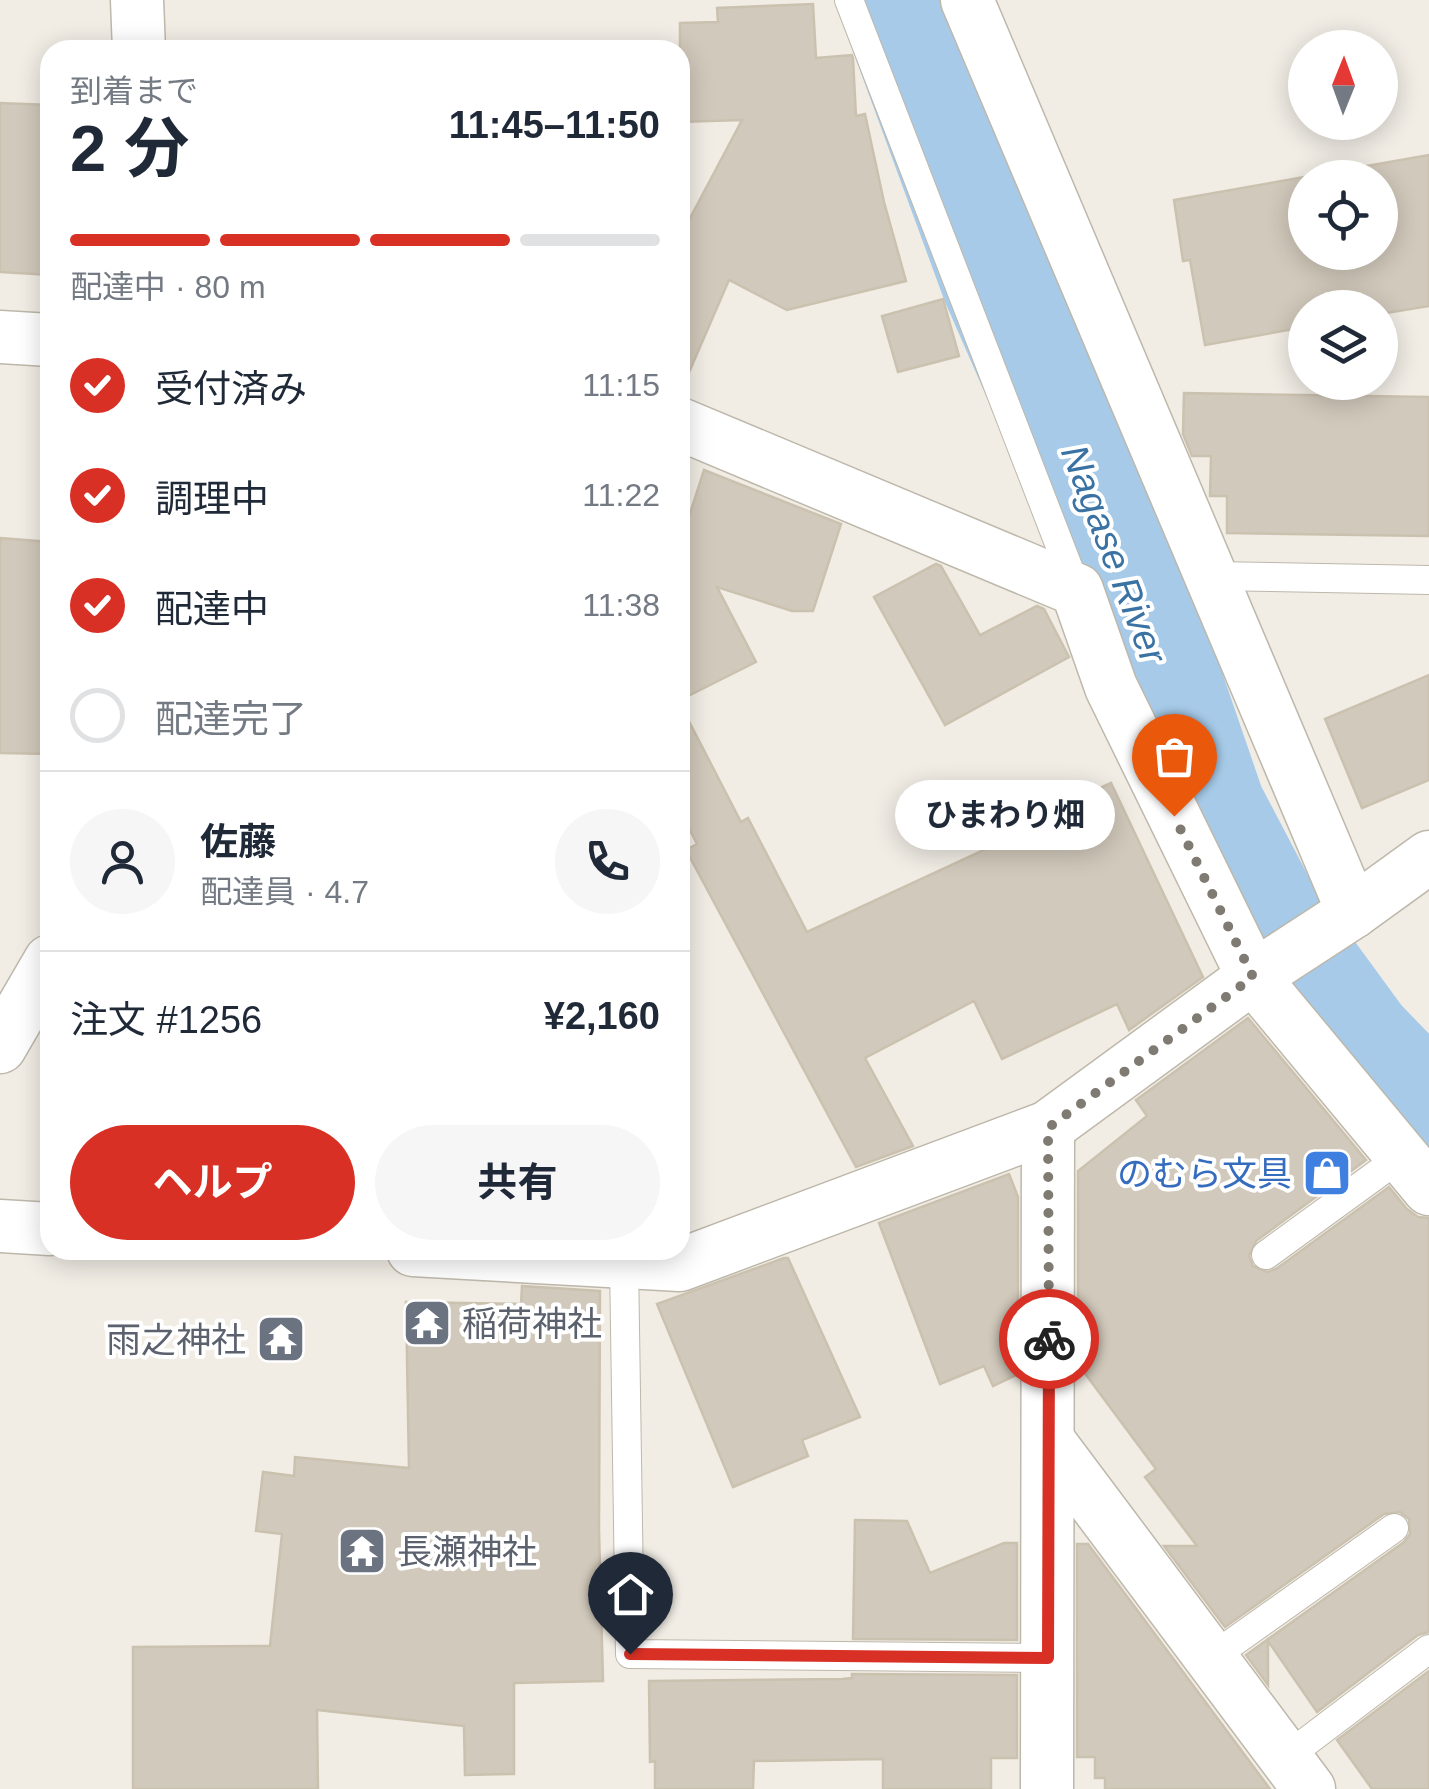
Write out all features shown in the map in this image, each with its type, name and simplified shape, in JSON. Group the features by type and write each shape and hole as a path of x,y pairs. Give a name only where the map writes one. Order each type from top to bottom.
{"street":[{"path":"138,0 139,40"},
{"path":"967,0 1211,576 1302,946"},
{"path":"0,336 40,339"},
{"path":"690,428 1077,590 1111,686 1302,946 1415,1173"},
{"path":"589,1260 680,1265 1048,1128 1429,857"},
{"path":"0,1047 40,978"},
{"path":"1046,1789 1048,1128"},
{"path":"0,1226 40,1228"},
{"path":"1050,1442 1297,1773"}],"lane":[{"path":"849,0 1077,590"},
{"path":"1211,576 1429,580"},
{"path":"1266,1255 1415,1173"},
{"path":"624,1262 630,1654 1048,1658"},
{"path":"1210,1658 1394,1528"},
{"path":"1297,1773 1429,1649"}],"building":[{"path":"813,4 816,58 852,55 856,116 865,114 906,281 787,310 729,280 690,370 690,218 742,120 690,122 690,40 680,40 680,23 718,22 717,8"},
{"path":"0,103 40,105 40,274 0,272"},
{"path":"1429,155 1429,306 1398,311 1398,290 1288,290 1288,330 1205,345 1190,260 1183,261 1174,200 1288,180 1288,270 1398,270 1398,160"},
{"path":"943,299 959,356 898,372 882,316"},
{"path":"1184,393 1288,395 1288,400 1429,397 1429,536 1227,533 1227,496 1210,496 1211,456 1192,456 1183,434"},
{"path":"704,470 841,524 813,611 792,611 717,587 756,662 690,695 690,514"},
{"path":"0,538 40,541 40,754 0,753"},
{"path":"936,564 941,566 980,635 1037,606 1044,609 1069,657 945,725 874,597"},
{"path":"1429,675 1429,780 1362,808 1325,719"},
{"path":"690,723 741,822 748,818 807,932 999,843 996,836 1111,783 1203,977 1129,1030 1117,1004 1002,1059 974,1001 865,1058 913,1146 856,1167 690,857 690,848 697,844 690,830"},
{"path":"1248,1018 1366,1160 1256,1241 1249,1256 1253,1266 1267,1272 1276,1269 1389,1187 1407,1209 1418,1217 1429,1218 1429,1632 1418,1635 1317,1712 1268,1641 1268,1685 1246,1655 1404,1542 1410,1534 1409,1519 1400,1512 1384,1514 1225,1627 1164,1546 1197,1546 1145,1477 1156,1469 1078,1364 1078,1171 1147,1116 1136,1100"},
{"path":"1009,1174 1018,1197 1018,1374 993,1386 984,1366 940,1384 879,1223"},
{"path":"788,1258 860,1417 802,1440 808,1456 733,1487 657,1304"},
{"path":"522,1286 600,1291 603,1681 514,1683 514,1774 465,1775 464,1726 317,1710 318,1789 133,1789 133,1647 270,1646 282,1534 256,1531 263,1472 294,1476 295,1457 409,1468 406,1302 521,1304"},
{"path":"855,1520 907,1521 930,1573 1004,1543 1017,1543 1017,1640 853,1639"},
{"path":"1077,1544 1088,1544 1270,1789 1105,1789 1105,1778 1095,1778 1095,1757 1077,1757"},
{"path":"1429,1671 1429,1789 1372,1789 1337,1740"},
{"path":"852,1674 1017,1675 1017,1758 991,1758 991,1789 883,1789 883,1759 754,1761 753,1789 655,1789 655,1761 650,1762 649,1681 842,1679 852,1678"}],"waterway":[{"name":"Nagase River","path":"897,0 999,278 1117,548 1207,810 1261,913 1356,1043 1429,1119"}],"way so far":[{"path":"1049,1339 1048,1128 1253,977 1174,816"}],"place":[{"name":"ひまわり畑","path":"1174,816"},
{"name":"のむら文具","path":"1327,1173"},
{"name":"稲荷神社","path":"427,1323"},
{"name":"雨之神社","path":"281,1339"},
{"name":"長瀬神社","path":"362,1551"}],"route":[{"path":"630,1654 1048,1658 1049,1339"}]}
